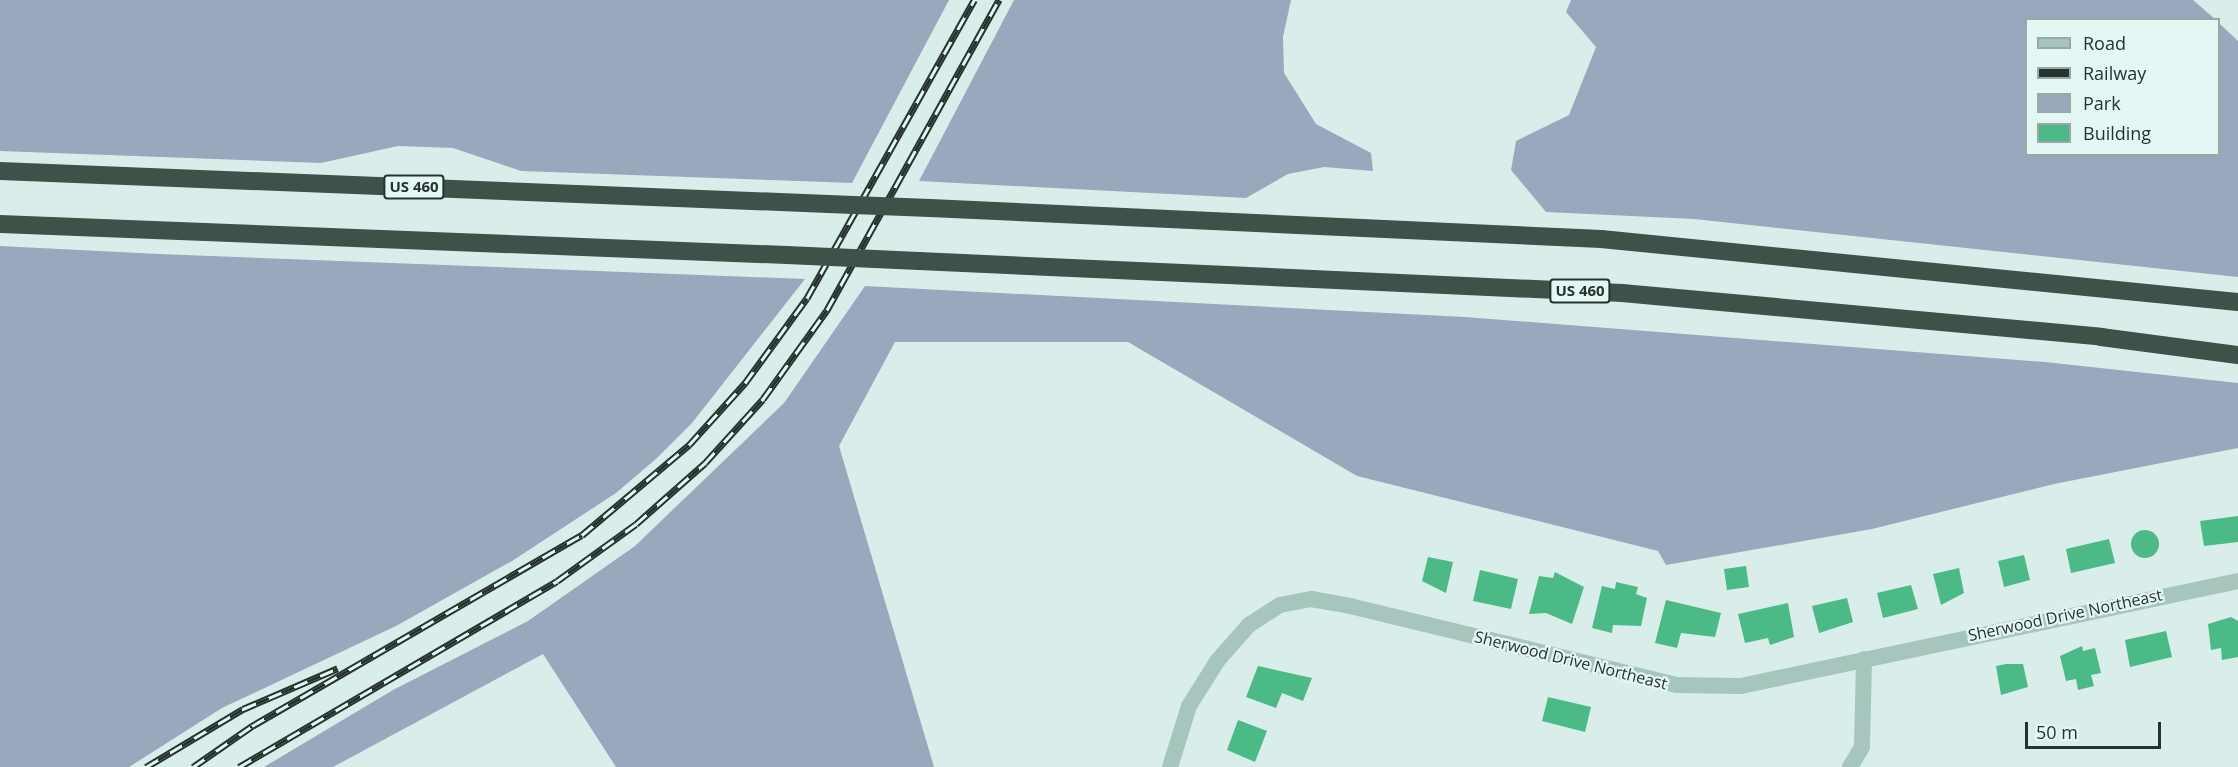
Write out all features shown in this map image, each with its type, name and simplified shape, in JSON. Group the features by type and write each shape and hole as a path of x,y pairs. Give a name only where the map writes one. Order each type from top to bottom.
{"highway":[{"name":"US 460","path":"0,171 930,208 1601,239 2238,302"},
{"name":"US 460","path":"0,224 787,255 1622,293 2101,337 2238,355"}],"street":[{"name":"Sherwood Drive Northeast","path":"1170,767 1189,706 1218,660 1250,625 1280,605 1311,599 1676,685 1741,686 1864,658 2238,581"},
{"path":"1850,767 1862,747 1864,658"}],"green space":[{"path":"0,0 949,0 852,183 521,171 453,148 398,146 321,163 0,151"},
{"path":"1014,0 1291,0 1283,37 1284,73 1316,124 1371,153 1373,171 1324,167 1288,174 1246,198 919,181"},
{"path":"1571,0 2193,0 2214,18 2025,18 2025,156 2220,156 2220,24 2238,41 2238,277 1694,219 1546,212 1511,170 1516,141 1569,115 1596,47 1566,12"},
{"path":"0,246 805,279 692,423 657,458 616,493 512,561 396,626 222,708 129,767 0,767"},
{"path":"865,286 1465,317 2045,362 2238,383 2238,448 2054,484 1872,529 1666,565 1658,551 1357,476 1128,342 895,342 839,446 934,767 616,767 543,654 333,767 264,767 393,690 528,621 635,546 784,403"}],"building":[{"path":"2238,516 2238,542 2204,546 2200,521"},
{"path":"2145,530 2155,534 2159,544 2155,554 2145,558 2135,554 2131,544 2135,534"},
{"path":"2109,539 2115,563 2071,573 2066,549"},
{"path":"2024,555 2030,580 2004,587 1998,561"},
{"path":"1428,557 1453,562 1446,593 1422,581"},
{"path":"1746,566 1749,587 1727,590 1724,569"},
{"path":"1959,568 1964,593 1941,605 1933,574"},
{"path":"1480,570 1518,579 1511,609 1473,601"},
{"path":"1555,572 1584,587 1572,624 1546,613 1529,614 1539,576 1553,578"},
{"path":"1616,582 1638,587 1636,594 1647,598 1641,626 1613,625 1612,633 1592,628 1602,586 1615,589"},
{"path":"1911,585 1918,609 1883,618 1877,593"},
{"path":"1847,598 1853,622 1819,633 1812,606"},
{"path":"1666,600 1721,613 1715,637 1681,633 1677,648 1655,643"},
{"path":"1788,603 1794,637 1770,645 1768,638 1745,643 1738,614"},
{"path":"2231,617 2238,621 2238,657 2222,660 2221,648 2211,650 2208,624"},
{"path":"2166,631 2172,657 2130,667 2125,640"},
{"path":"2082,646 2083,651 2095,648 2101,673 2091,675 2094,686 2078,690 2076,679 2066,681 2060,656"},
{"path":"2023,664 2028,687 2001,695 1996,666"},
{"path":"1258,666 1312,678 1303,701 1282,693 1276,708 1246,697"},
{"path":"1548,697 1591,707 1585,732 1542,721"},
{"path":"1238,720 1267,731 1255,762 1227,750"}],"railway":[{"path":"193,767 252,726 582,535 689,445 745,383 807,298 974,0"},
{"path":"239,767 557,581 636,524 705,463 763,399 827,310 999,0"},
{"path":"146,767 243,709 338,668"}]}
